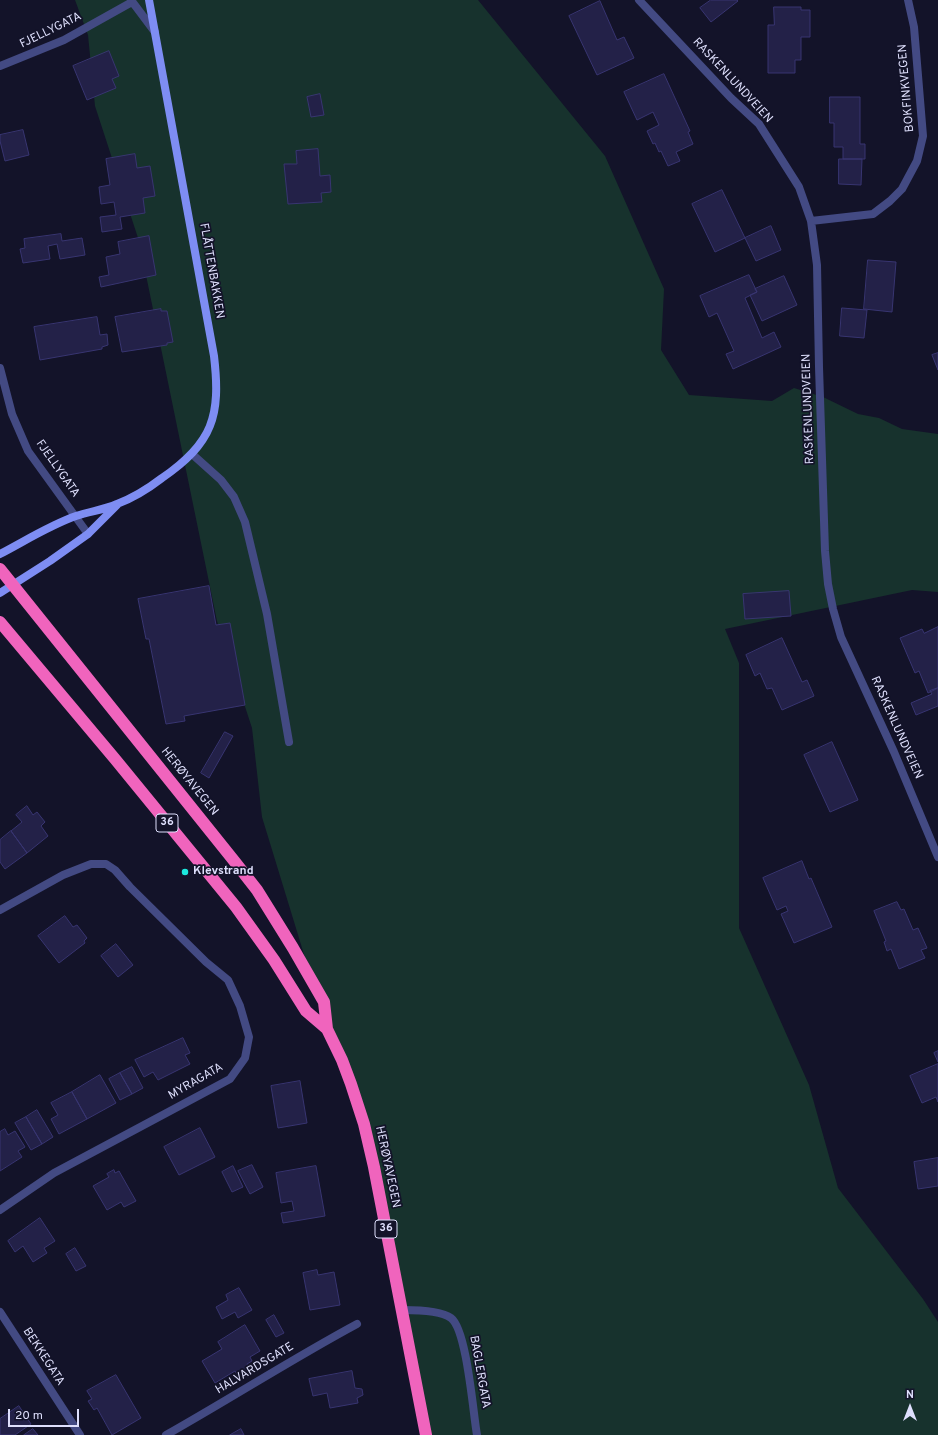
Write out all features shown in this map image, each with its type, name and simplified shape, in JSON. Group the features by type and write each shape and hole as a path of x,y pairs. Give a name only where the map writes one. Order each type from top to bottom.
{"highway":[{"name":"HERØYAVEGEN","path":"0,569 257,890 324,1002 327,1029 342,1060 364,1124 374,1167 426,1435"},
{"name":"HERØYAVEGEN","path":"0,622 236,907 274,960 306,1011 327,1029"}],"main road":[{"name":"FLÅTTENBAKKEN","path":"0,554 76,516 118,504 152,485 192,454 200,445 212,422 217,394 216,375 208,318 149,0"},
{"name":"FLÅTTENBAKKEN","path":"0,593 50,562 88,534 118,504"}],"street":[{"name":"RASKENLUNDVEIEN","path":"639,0 731,98 759,124 799,187 811,221 817,265 825,551 828,584 833,609 841,636 894,752 938,857"},
{"name":"BOKFINKVEGEN","path":"811,221 873,214 890,201 902,189 917,161 923,136 914,27 908,0"},
{"name":"FJELLYGATA","path":"0,66 64,40 132,1 155,32"},
{"name":"FJELLYGATA","path":"0,368 12,414 28,451 88,534"},
{"path":"192,454 221,480 234,498 245,522 267,614 289,742"},
{"name":"MYRAGATA","path":"0,910 64,875 91,864 106,864 116,870 130,887 206,962 228,980 240,1006 249,1037 245,1058 230,1079 54,1173 0,1210"},
{"name":"BAGLERGATA","path":"402,1310 415,1310 441,1314 452,1318 458,1327 466,1359 477,1435"},
{"name":"BEKKEGATA","path":"0,1312 80,1435"},
{"name":"HALVARDSGATE","path":"166,1435 218,1406 305,1352 357,1324"}],"green space":[{"path":"75,0 478,0 605,156 664,289 661,350 689,395 772,401 794,388 823,397 858,414 879,418 902,429 938,434 938,592 912,590 725,629 739,663 739,928 809,1085 838,1188 923,1299 938,1322 938,1435 429,1435 365,1137 310,974 262,817 252,728 217,621 139,241 95,106 88,35"}],"building":[{"path":"711,0 738,1 711,22 700,8"},
{"path":"600,1 617,40 624,37 634,58 597,75 569,16"},
{"path":"774,7 801,7 801,10 810,10 810,37 801,37 801,60 795,60 795,73 768,73 768,25 774,25"},
{"path":"109,51 119,76 112,79 116,88 87,100 73,66"},
{"path":"664,74 690,131 688,132 693,144 676,152 680,161 668,166 661,151 659,152 655,143 653,144 647,131 659,125 653,112 637,120 624,92"},
{"path":"320,94 324,115 311,117 307,97"},
{"path":"830,97 860,97 860,144 865,144 865,159 843,159 843,147 834,147 834,123 830,123"},
{"path":"23,130 29,155 5,161 0,135"},
{"path":"318,149 320,176 330,175 331,192 321,193 322,202 288,204 284,164 297,164 296,151"},
{"path":"135,154 137,168 150,166 155,196 143,198 145,213 120,217 122,229 102,232 100,217 116,215 114,202 101,204 99,187 110,185 106,159"},
{"path":"839,159 862,159 861,185 839,184"},
{"path":"722,190 745,238 715,252 692,204"},
{"path":"771,226 781,250 756,261 745,238"},
{"path":"61,234 62,241 82,238 85,255 60,259 57,244 48,246 50,259 23,263 20,249 25,248 24,239"},
{"path":"149,236 156,275 101,287 99,277 109,275 106,257 120,254 118,242"},
{"path":"868,260 896,262 892,312 864,309"},
{"path":"749,275 757,292 745,298 762,338 774,332 781,347 733,369 726,354 734,351 717,313 709,317 700,296"},
{"path":"784,276 797,305 762,321 750,295 757,292 755,289"},
{"path":"842,308 867,310 864,338 840,336"},
{"path":"161,309 161,311 167,311 173,342 167,343 167,345 122,352 115,317"},
{"path":"97,317 100,335 107,334 108,345 102,347 102,349 40,360 34,327"},
{"path":"938,353 938,370 932,355"},
{"path":"209,586 216,625 230,623 245,705 184,716 185,721 166,724 149,639 146,639 138,599"},
{"path":"789,591 791,616 745,619 743,594"},
{"path":"938,627 938,688 928,693 919,671 915,673 900,638 922,629 924,633"},
{"path":"782,638 802,682 807,680 814,696 782,710 772,688 767,689 760,673 755,676 746,655"},
{"path":"938,688 938,706 916,715 911,703 932,694 930,691"},
{"path":"225,732 233,736 209,778 201,773"},
{"path":"832,742 858,800 830,812 804,755"},
{"path":"27,806 33,815 37,812 45,822 41,826 48,836 27,853 11,831 22,822 16,815"},
{"path":"11,831 27,853 5,869 0,862 0,840"},
{"path":"802,861 832,927 794,943 781,914 788,911 786,906 777,910 763,878"},
{"path":"897,902 901,910 904,909 913,930 918,928 927,948 921,950 925,958 899,969 891,949 887,951 884,942 886,941 874,911"},
{"path":"65,916 73,927 77,925 87,938 84,941 85,943 59,963 38,936"},
{"path":"116,944 133,965 118,977 101,956"},
{"path":"183,1038 190,1053 185,1055 190,1064 158,1080 153,1072 144,1077 135,1060"},
{"path":"938,1051 938,1062 934,1053"},
{"path":"938,1064 938,1102 936,1097 922,1103 910,1076"},
{"path":"132,1067 143,1088 132,1094 120,1073"},
{"path":"120,1073 132,1094 120,1100 109,1079"},
{"path":"100,1075 116,1103 87,1119 72,1092"},
{"path":"300,1081 307,1123 278,1128 271,1086"},
{"path":"72,1092 87,1119 59,1134 51,1119 58,1115 51,1103"},
{"path":"37,1110 53,1137 42,1144 26,1117"},
{"path":"26,1117 42,1144 31,1150 15,1123"},
{"path":"200,1128 215,1157 179,1175 164,1147"},
{"path":"5,1129 8,1135 15,1131 25,1147 18,1151 22,1157 0,1171 0,1132"},
{"path":"938,1158 938,1186 918,1189 914,1162"},
{"path":"252,1165 263,1187 250,1194 238,1171"},
{"path":"233,1166 243,1187 232,1192 222,1172"},
{"path":"316,1166 325,1216 283,1223 281,1213 294,1211 292,1201 281,1203 276,1173"},
{"path":"114,1170 115,1173 119,1171 136,1201 124,1207 121,1202 107,1210 93,1186 109,1177 107,1174"},
{"path":"40,1218 55,1241 44,1248 47,1253 33,1262 23,1246 15,1252 8,1241"},
{"path":"75,1248 86,1266 76,1271 66,1254"},
{"path":"317,1270 318,1275 334,1272 340,1305 310,1310 303,1273"},
{"path":"239,1288 252,1310 238,1318 235,1312 222,1319 216,1307 228,1300 226,1295"},
{"path":"274,1315 284,1333 276,1337 266,1320"},
{"path":"245,1325 260,1351 250,1357 252,1361 247,1364 250,1369 238,1376 235,1371 215,1383 202,1361 222,1349 218,1342"},
{"path":"352,1371 355,1388 362,1389 363,1395 357,1398 358,1403 330,1408 327,1393 313,1396 309,1379"},
{"path":"116,1375 141,1418 112,1435 97,1408 94,1410 88,1401 92,1399 87,1391"},
{"path":"19,1406 31,1424 15,1435 0,1435 0,1419"},
{"path":"33,1429 38,1435 24,1435"},
{"path":"241,1429 244,1435 230,1435"}],"place":[{"name":"Klevstrand","path":"185,872"}]}
